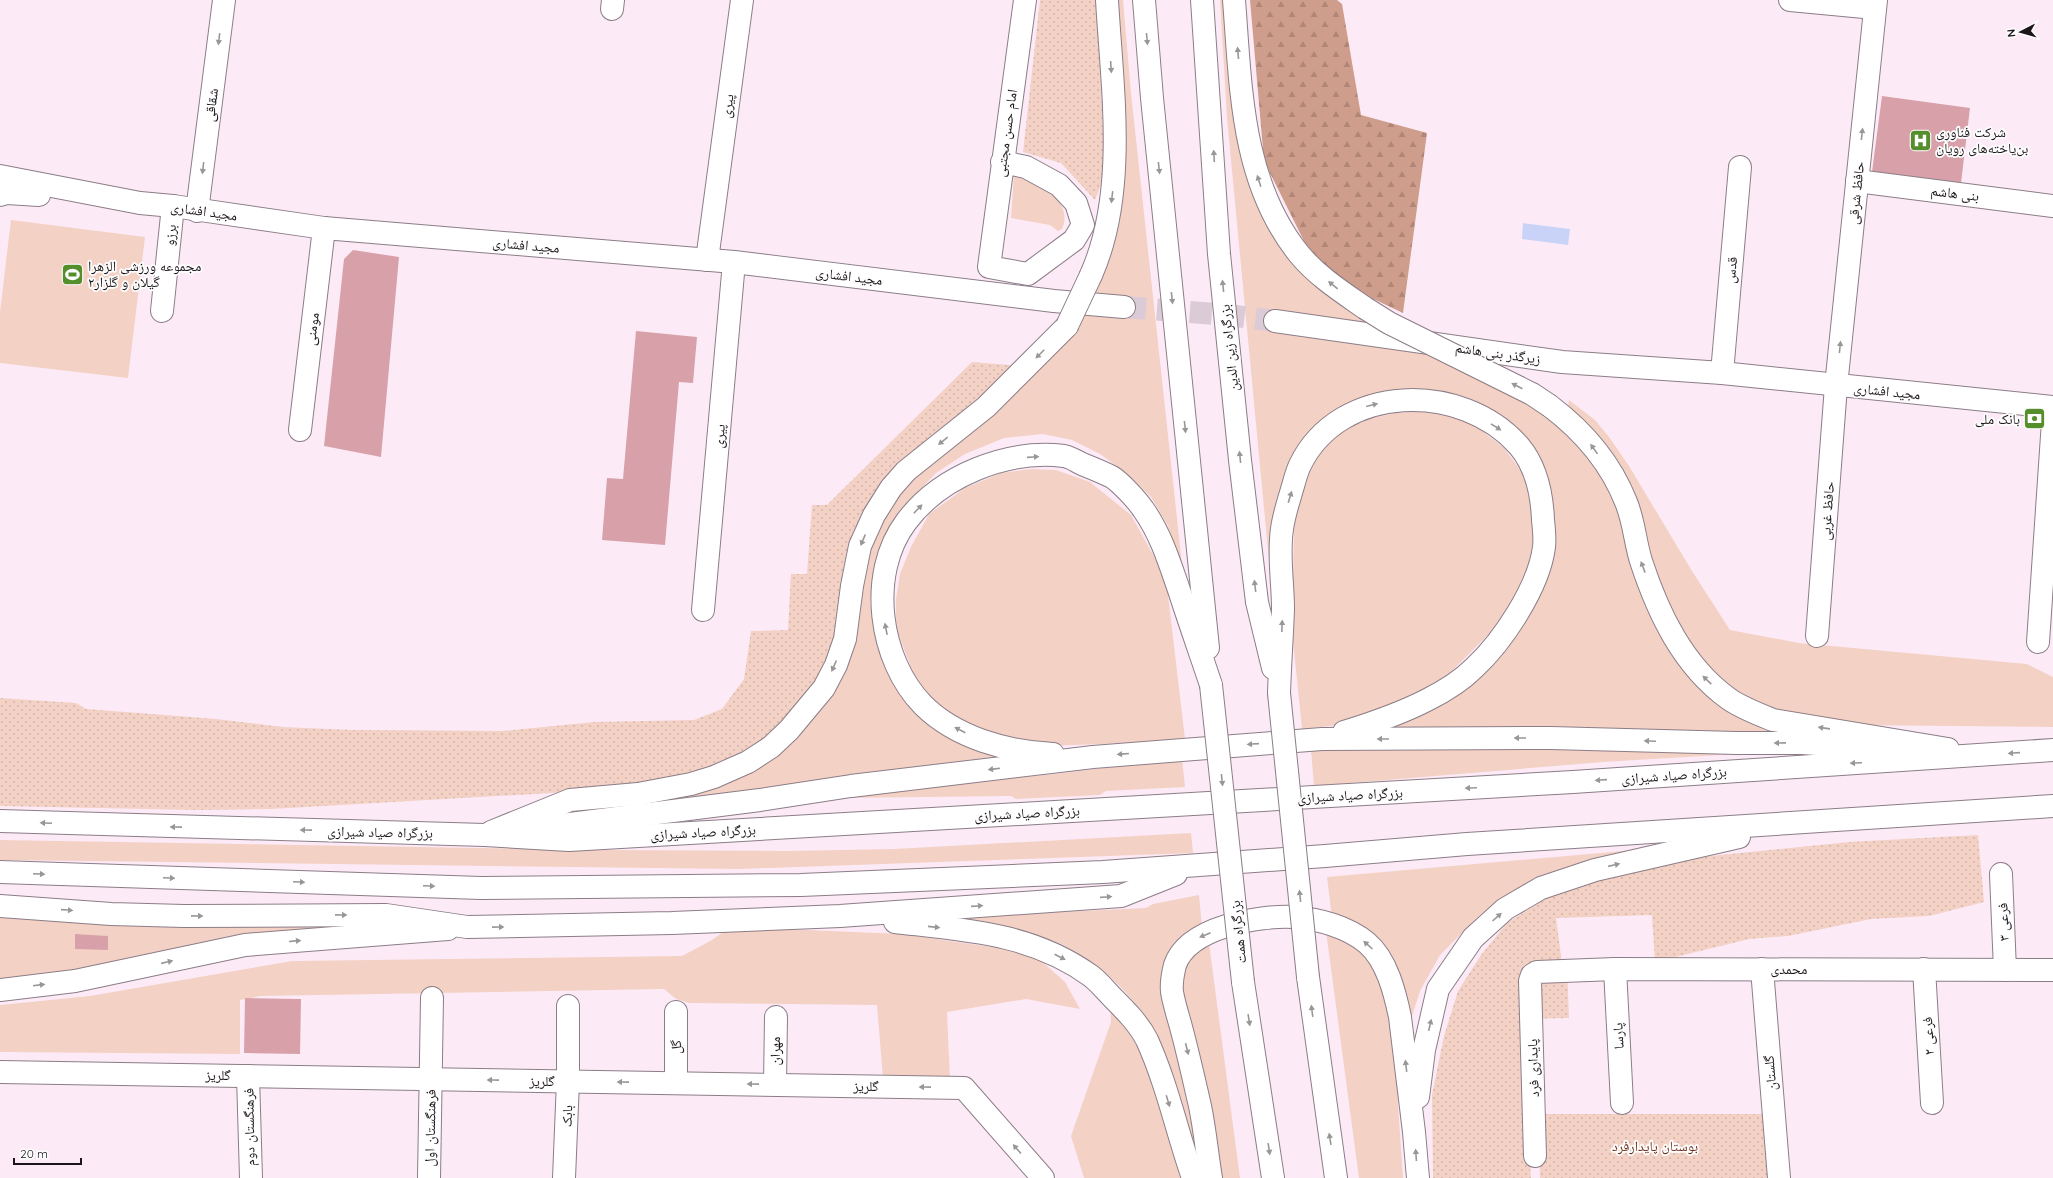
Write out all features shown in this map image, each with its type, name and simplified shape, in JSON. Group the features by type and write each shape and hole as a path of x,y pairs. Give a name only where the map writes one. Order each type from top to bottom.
{"main road":[{"name":"شقاقی","path":"197,211 224,0"},
{"name":"پیری","path":"707,260 742,0"},
{"name":"امام حسن مجتبی","path":"1002,162 1026,167 1059,186 1076,203 1083,225 1074,240 1028,274 989,267 1002,162 1025,0"},
{"path":"485,834 570,800 638,794 714,778 748,762 771,746 789,730 824,688 836,665 845,639 852,586 860,546 874,515 891,488 906,471 986,407 1067,326 1101,253 1112,196 1113,106 1107,0"},
{"path":"1144,0 1152,98 1212,685"},
{"name":"بزرگراه زین الدین","path":"1202,0 1219,254 1240,460 1257,602 1279,692"},
{"path":"1234,0 1248,140 1262,191 1285,233 1299,254 1340,291 1365,308 1390,323 1532,394 1550,406 1579,431 1593,446 1615,480 1627,503 1640,559 1663,617 1677,641 1698,671 1730,699 1750,711 1773,720 1987,755"},
{"path":"1790,0 1875,4"},
{"name":"حافظ شرقی","path":"1836,386 1875,4"},
{"name":"قدس","path":"1722,373 1740,167"},
{"name":"مجید افشاری","path":"0,176 140,203 173,206 197,211 324,228 734,262 1054,301 1124,307"},
{"name":"بنی هاشم","path":"1857,181 2053,206"},
{"path":"0,195 7,193 140,203"},
{"name":"برزو","path":"162,311 173,206"},
{"name":"مومنی","path":"300,430 324,228"},
{"name":"پیری","path":"703,610 734,262"},
{"name":"زیرگذر بنی هاشم","path":"1275,321 1562,362 1722,373"},
{"name":"مجید افشاری","path":"1722,373 1836,386 2053,407"},
{"name":"حافظ غربی","path":"1817,636 1836,386"},
{"path":"1322,739 1383,720 1428,700 1446,689 1475,667 1520,610 1533,584 1544,547 1543,513 1538,482 1519,447 1502,430 1479,416 1439,402 1418,399 1371,405 1344,416 1327,430 1311,448 1300,465 1282,530 1283,608 1279,692 1308,977 1336,1178"},
{"path":"2038,642 2053,421"},
{"path":"1092,757 1047,754 1000,746 962,731 941,720 923,705 910,688 895,660 885,631 882,599 890,550 906,522 933,495 964,474 996,462 1032,456 1065,456 1114,478 1142,508 1161,538 1212,685"},
{"name":"بزرگراه همت","path":"1212,685 1243,982 1273,1178"},
{"path":"485,834 760,800 851,786 1092,757 1322,739 1551,738 1736,743 1802,742 1987,755"},
{"name":"بزرگراه صیاد شیرازی","path":"0,821 485,834 569,840 1574,782 1807,765 2053,750"},
{"path":"0,872 481,888 801,885 1196,866 1466,844 2053,806"},
{"path":"1414,1132 1424,1050 1438,989 1473,938 1505,909 1542,888 1595,870 1804,822"},
{"path":"0,990 83,979 245,945 467,927 672,923 840,916 1120,896 1196,866"},
{"name":"فرعی ۳","path":"2001,874 2005,970"},
{"path":"0,906 111,914 184,916 386,915 467,927"},
{"path":"840,916 956,929 1019,940 1046,950 1092,977 1128,1014 1146,1038 1159,1071 1193,1178"},
{"path":"1211,1178 1201,1109 1172,992 1173,978 1179,956 1188,945 1201,936 1232,925 1265,919 1294,917 1346,930 1368,944 1378,956 1396,998 1414,1132 1418,1178"},
{"name":"محمدی","path":"1530,981 1532,976 1537,972 1615,969 2053,970"},
{"name":"پارسا","path":"1615,969 1622,1103"},
{"name":"گلستان","path":"1762,969 1779,1178"},
{"name":"فرعی ۲","path":"1924,969 1932,1103"},
{"name":"پایداری فرد","path":"1530,981 1535,1156"},
{"name":"فرهنگستان اول","path":"429,1178 432,1079 432,998"},
{"name":"بابک","path":"564,1178 568,1081 568,1006"},
{"name":"گل","path":"676,1012 676,1083"},
{"name":"مهران","path":"775,1084 776,1017"},
{"name":"گلریز","path":"0,1072 964,1088 1043,1178"},
{"name":"فرهنگستان دوم","path":"248,1076 251,1178"}],"green space":[{"path":"1040,0 1097,0 1105,175 1095,200 1061,163 1023,152"},
{"path":"1113,0 1123,0 1131,93 1183,574 1168,526 1151,497 1126,473 1100,454 1072,440 1043,434 1004,438 965,454 936,473 913,497 898,517 876,568 870,603 879,642 900,691 1016,757 896,770 747,794 613,807 753,768 782,752 810,719 865,561 892,500 1095,288"},
{"path":"1220,0 1225,0 1282,246 1539,409 1582,445 1618,505 1686,665 1814,735 1376,729 1426,712 1537,591 1533,453 1419,391 1310,444 1273,603 1227,118"},
{"path":"1250,0 1337,0 1342,4 1361,115 1427,133 1403,313 1367,296 1312,257 1264,161"},
{"path":"1014,174 1042,187 1051,193 1058,201 1063,209 1065,218 1062,229 1058,231 1050,225 1011,218"},
{"name":"مجموعه ورزشی الزهرا گیلان و گلزار۲","path":"11,220 145,237 128,378 0,363 0,312"},
{"path":"972,362 1020,366 896,473 842,612 824,669 802,704 764,740 711,771 602,790 271,809 197,810 0,806 0,698 76,703 86,709 216,719 282,727 352,730 503,731 595,722 694,720 722,709 744,679 751,631 788,630 791,574 807,574 812,505 827,505"},
{"path":"1569,400 1595,420 1609,437 1629,466 1692,571 1730,630 1799,643 2027,664 2053,677 2053,727 1844,725 1766,708 1736,691 1706,663 1676,623 1661,587 1635,501 1568,406"},
{"path":"1420,411 1441,412 1474,425 1503,447 1523,473 1530,490 1534,538 1525,578 1500,623 1449,674 1427,689 1370,718 1331,726 1302,729 1292,631 1294,526 1303,469 1331,434 1372,418 1396,413"},
{"path":"1031,469 1056,470 1090,482 1131,515 1166,578 1185,739 1043,746 1007,742 949,715 929,697 915,678 899,636 896,618 896,599 900,574 911,547 929,514 965,488 1001,473"},
{"path":"1535,747 1753,753 1603,762 1314,786 1311,750"},
{"path":"1182,758 1185,787 1106,791 1100,795 1016,799 1011,796 841,798 930,786 1055,774"},
{"path":"1191,833 1193,853 738,869 0,860 0,840 605,850 787,851 894,849"},
{"path":"1978,835 1984,902 1929,916 1871,919 1788,936 1749,939 1655,962 1652,915 1556,918 1562,963 1567,964 1569,1018 1521,1019 1521,1051 1531,1178 1433,1178 1432,1095 1444,1036 1458,991 1481,955 1507,923 1551,895 1589,878 1681,859 1849,842"},
{"path":"1646,849 1505,897 1482,913 1440,955 1420,991 1411,1019 1395,981 1332,918 1327,877"},
{"path":"1199,895 1202,927 1177,946 1178,1041 1202,1178 1178,1090 1168,1063 1157,1037 1142,1013 1123,989 1099,968 1076,952 1061,944 1013,930 931,918 1146,908 1153,904"},
{"path":"0,914 363,921 119,966 0,982"},
{"path":"784,929 902,934 1012,950 1038,958 1065,982 1080,1009 1026,999 947,1012 950,1081 883,1078 877,1005 689,1003 676,999 664,989 261,996 240,1000 240,1054 0,1052 0,1005 90,996 292,961 682,956 712,940 723,932"},
{"path":"1326,931 1353,943 1382,973 1397,1059 1398,1105 1403,1178 1359,1178"},
{"path":"1209,943 1240,1178 1217,1178 1180,1001 1183,968 1189,956"},
{"path":"1110,1005 1148,1057 1180,1178 1084,1178 1071,1136 1111,1022"},
{"name":"بوستان پایدارفرد","path":"1538,1114 1771,1114 1773,1178 1540,1178"}],"water":[{"path":"1523,223 1570,229 1568,245 1522,239"}],"building":[{"name":"شرکت فناوری بن‌یاخته‌های رویان","path":"1882,96 1970,108 1961,183 1872,172"},
{"path":"353,250 399,257 381,457 324,446 344,259"},
{"path":"636,331 697,337 693,383 679,382 665,545 602,540 607,478 623,479"},
{"path":"75,934 108,936 108,950 75,949"},
{"path":"245,998 301,999 300,1054 244,1053"}],"tunnel":[{"path":"1124,307 1228,315 1275,321"}],"place":[{"name":"شرکت فناوری بن‌یاخته‌های رویان","path":"1921,140"},
{"name":"مجموعه ورزشی الزهرا گیلان و گلزار۲","path":"72,274"},
{"name":"بانک ملی","path":"2035,419"}]}
